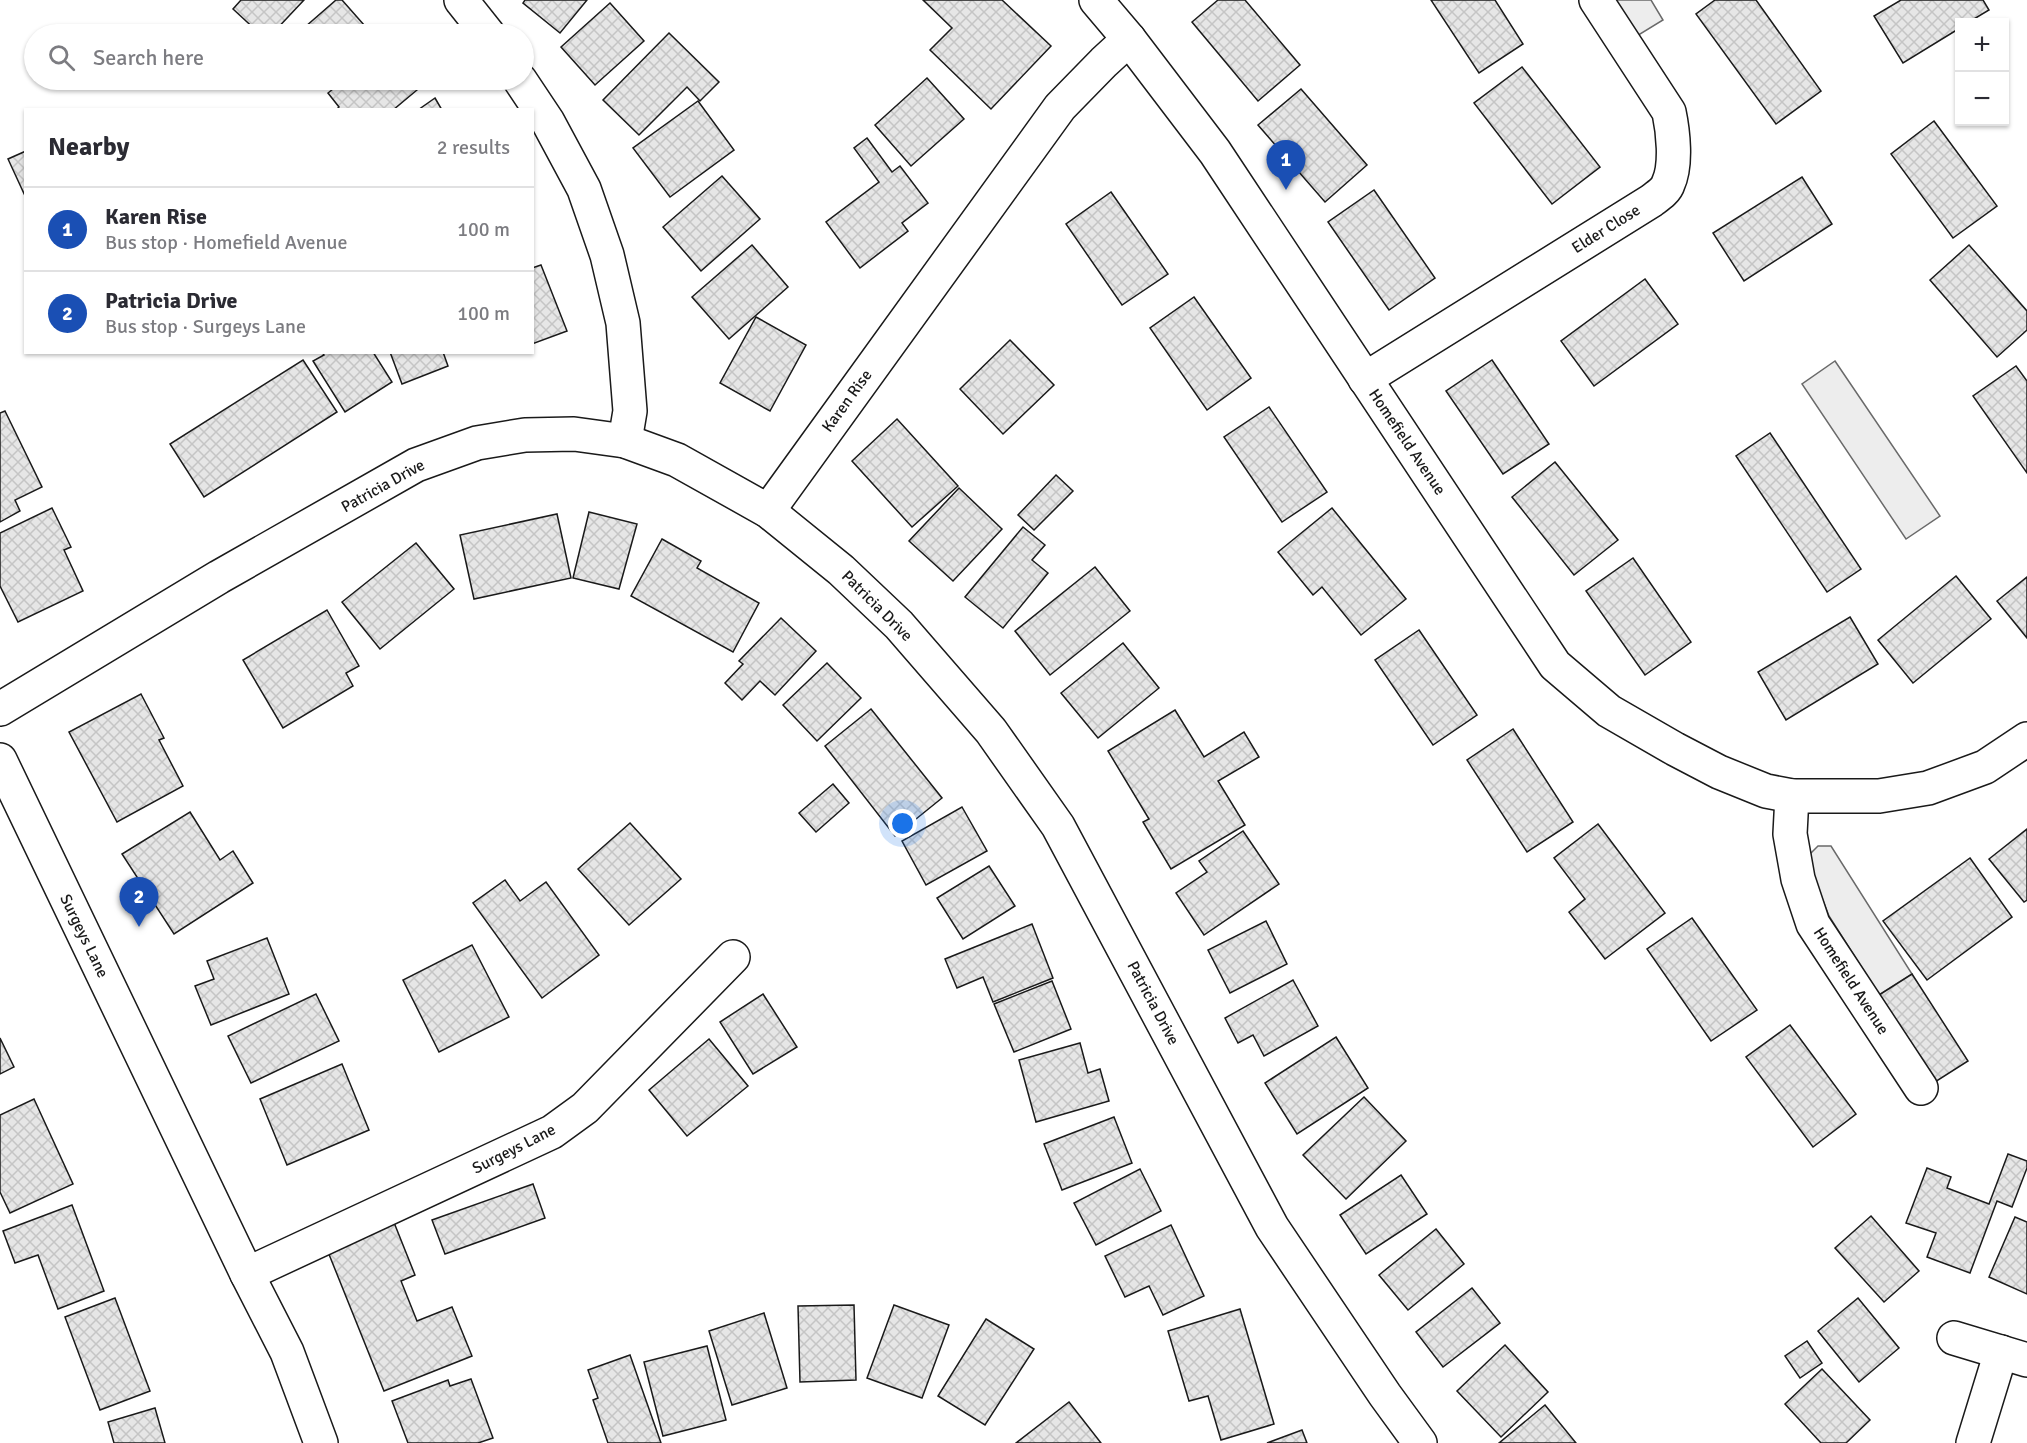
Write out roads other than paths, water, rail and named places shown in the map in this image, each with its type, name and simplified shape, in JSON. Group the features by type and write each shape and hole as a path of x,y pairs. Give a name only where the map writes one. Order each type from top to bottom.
{"street":[{"path":"461,0 480,24"},
{"name":"Homefield Avenue","path":"1096,0 1129,39 1215,152 1555,665 1609,711 1719,772 1766,791 1792,796 1879,796 1928,788 1985,767 2027,739"},
{"name":"Elder Close","path":"1365,379 1651,201 1668,185 1673,153 1673,132 1669,112 1596,0"},
{"name":"Karen Rise","path":"768,511 1060,107 1129,39"},
{"path":"527,90 548,122 584,189 607,255 623,323 630,411 625,441"},
{"name":"Patricia Drive","path":"0,709 219,577 416,465 477,443 525,435 574,434 625,441 677,460 768,511 841,570 899,625 990,731 1058,826 1272,1227 1420,1443"},
{"name":"Surgeys Lane","path":"0,760 247,1274 287,1352 321,1443"},
{"name":"Homefield Avenue","path":"1792,796 1790,834 1798,879 1813,924 1921,1088"},
{"name":"Surgeys Lane","path":"247,1274 552,1132 593,1100 733,957"},
{"path":"1954,1338 2014,1356 1973,1443"}],"place":[{"name":"Karen Rise","path":"1286,190"},
{"name":"Patricia Drive","path":"139,927"}]}
